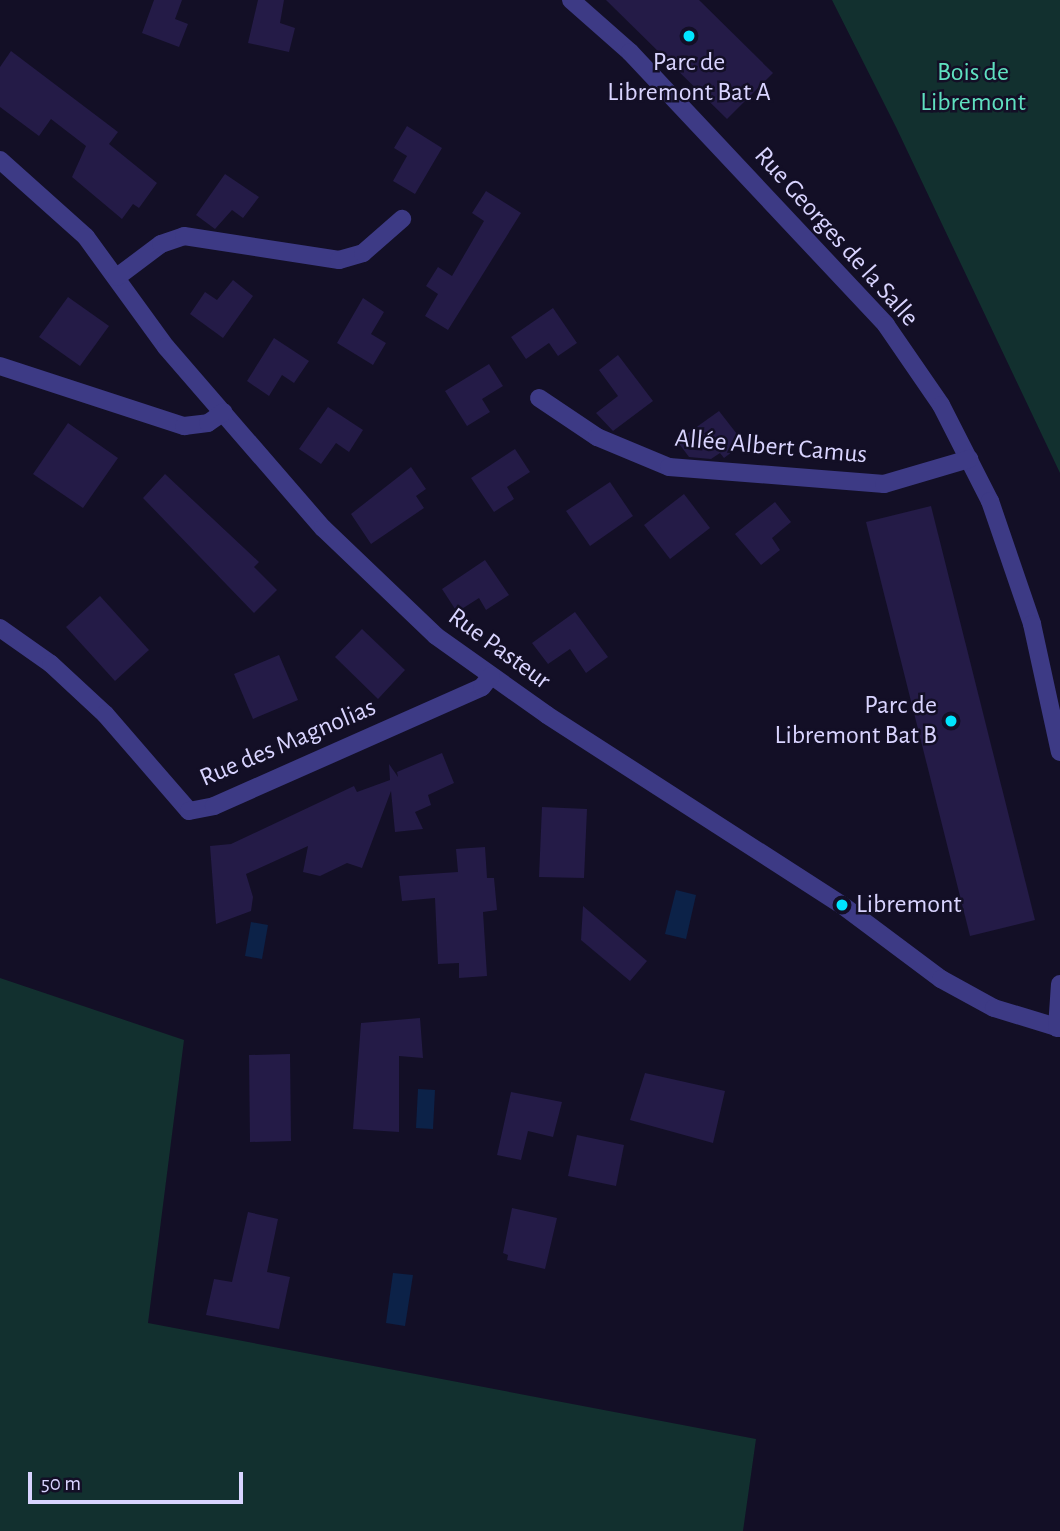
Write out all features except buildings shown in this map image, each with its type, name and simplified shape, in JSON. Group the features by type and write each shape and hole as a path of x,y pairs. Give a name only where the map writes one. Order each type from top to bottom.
{"street":[{"name":"Rue Georges de la Salle","path":"570,0 630,52 886,325 941,405 990,501 1032,624 1060,752"},
{"name":"Rue Pasteur","path":"0,160 86,237 166,347 323,528 400,607 491,676 842,905 941,979 994,1008 1059,1028"},
{"path":"117,277 161,244 184,236 339,260 363,253 402,219"},
{"path":"0,366 184,426 208,424 224,412"},
{"name":"Allée Albert Camus","path":"539,398 597,437 669,467 884,484 969,459"},
{"name":"Rue des Magnolias","path":"0,628 51,664 106,714 190,811 214,806 482,687 491,676"},
{"path":"1059,1028 1060,984"}],"green space":[{"name":"Bois de Libremont","path":"832,0 1060,0 1060,473 896,127"},
{"path":"0,978 184,1040 148,1323 756,1439 743,1531 0,1531"}],"water":[{"path":"676,890 696,895 686,939 665,934"},
{"path":"251,922 268,925 262,959 245,956"},
{"path":"418,1089 435,1090 433,1129 416,1128"},
{"path":"393,1273 413,1275 405,1326 386,1323"}],"place":[{"name":"Parc de Libremont Bat A","path":"689,36"},
{"name":"Parc de Libremont Bat B","path":"951,721"},
{"name":"Libremont","path":"842,905"}]}
